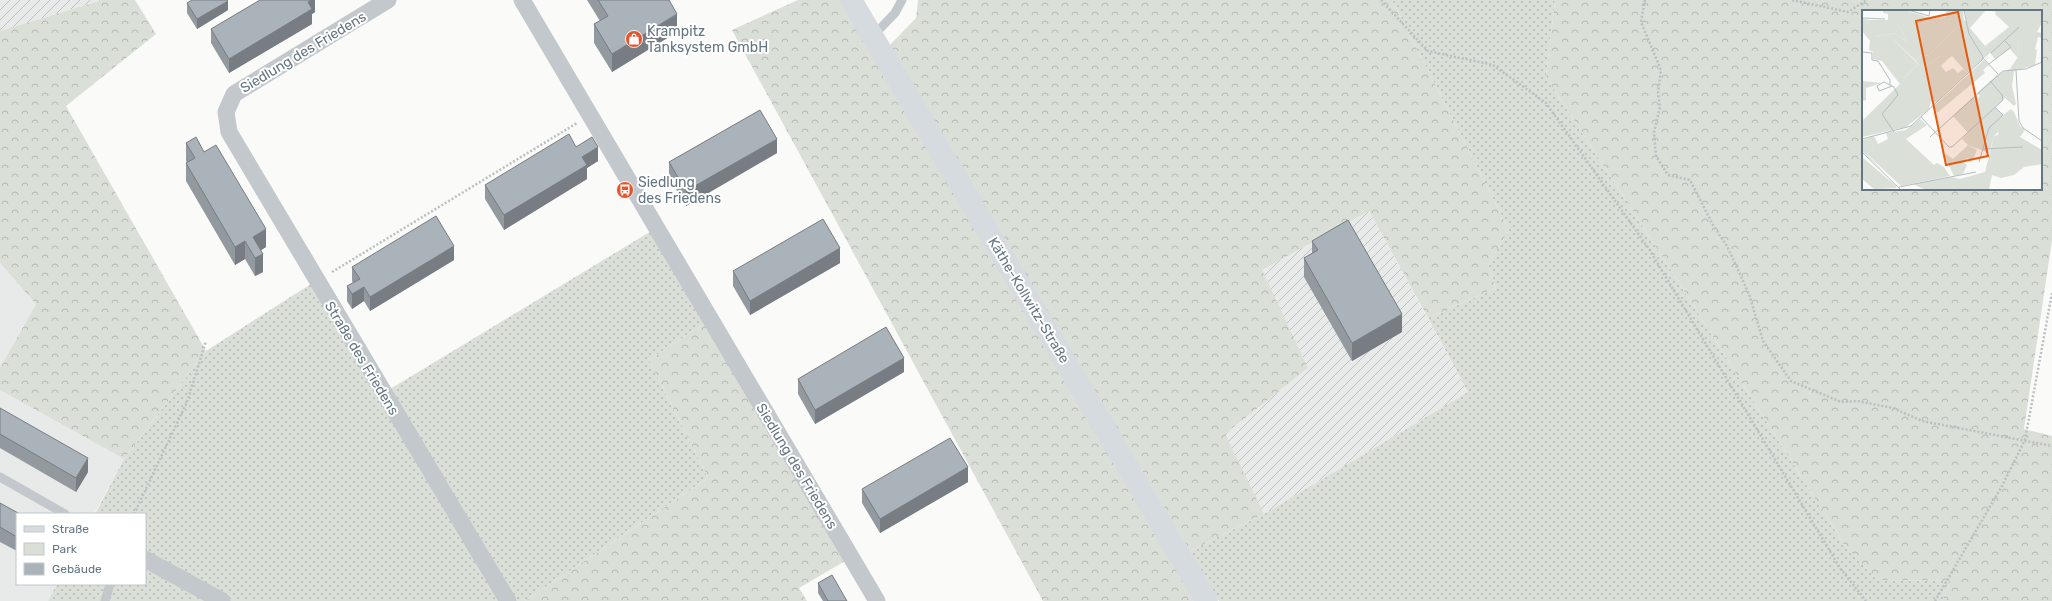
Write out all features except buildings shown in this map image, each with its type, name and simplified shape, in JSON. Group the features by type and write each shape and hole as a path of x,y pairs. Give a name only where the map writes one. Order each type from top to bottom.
{"main road":[{"name":"Käthe-Kollwitz-Straße","path":"851,0 1207,601"}],"street":[{"name":"Siedlung des Friedens","path":"226,112 234,94 388,0"},
{"name":"Siedlung des Friedens","path":"522,0 877,601"},
{"name":"Straße des Friedens","path":"226,112 229,132 508,601"},
{"path":"146,560 222,601"}],"lane":[{"path":"873,36 895,13 902,0"},
{"path":"0,478 64,513"},
{"path":"105,601 110,585"}],"path":[{"path":"1381,0 1428,51 1493,64 1546,103 1649,249 1840,568 1866,601"},
{"path":"1645,0 1641,22 1661,70 1658,93 1660,107 1654,132 1656,156 1668,175 1690,180 1713,225 1727,246 1749,294 1763,341 1791,381 1841,402 1857,400 1892,408 1922,421 2052,446"},
{"path":"1792,0 1848,12 1867,0"},
{"path":"317,281 590,116"},
{"path":"1935,601 2002,486 2025,440 2052,293"},
{"path":"134,513 187,402 206,341"}],"shaded area":[{"path":"0,0 102,0 0,31"},
{"path":"1369,211 1468,392 1264,514 1224,435 1308,368 1261,270"},
{"path":"0,263 36,304 0,368"},
{"path":"0,390 124,459 95,513 16,513 16,585 56,585 48,601 0,601"}],"green space":[{"path":"102,0 135,0 156,34 66,106 206,351 124,459 0,390 0,368 36,304 0,263 0,31"},
{"path":"798,0 841,0 1197,601 1043,601 732,30"},
{"path":"918,0 1392,0 1509,230 1488,265 1496,288 1428,318 1369,211 1262,270 1308,368 1225,434 1264,514 1190,551 889,46 916,18"},
{"path":"1392,0 1555,0 1546,77 1669,267 1845,546 1878,580 1951,581 1942,601 1219,601 1190,551 1264,514 1468,392 1428,318 1496,288 1488,265 1509,230"},
{"path":"1555,0 2052,0 2052,240 2024,429 2052,436 2052,601 1942,601 1951,581 1878,580 1845,546 1669,267 1546,77"},
{"path":"653,230 707,322 649,360 708,478 525,601 48,601 56,585 146,585 146,513 96,513 124,459 206,351 311,284 377,397"},
{"path":"707,322 845,561 799,588 807,601 525,601 708,478 649,360"}],"place":[{"name":"Krampitz Tanksystem GmbH","path":"634,39"},
{"name":"Siedlung des Friedens","path":"625,190"}]}
